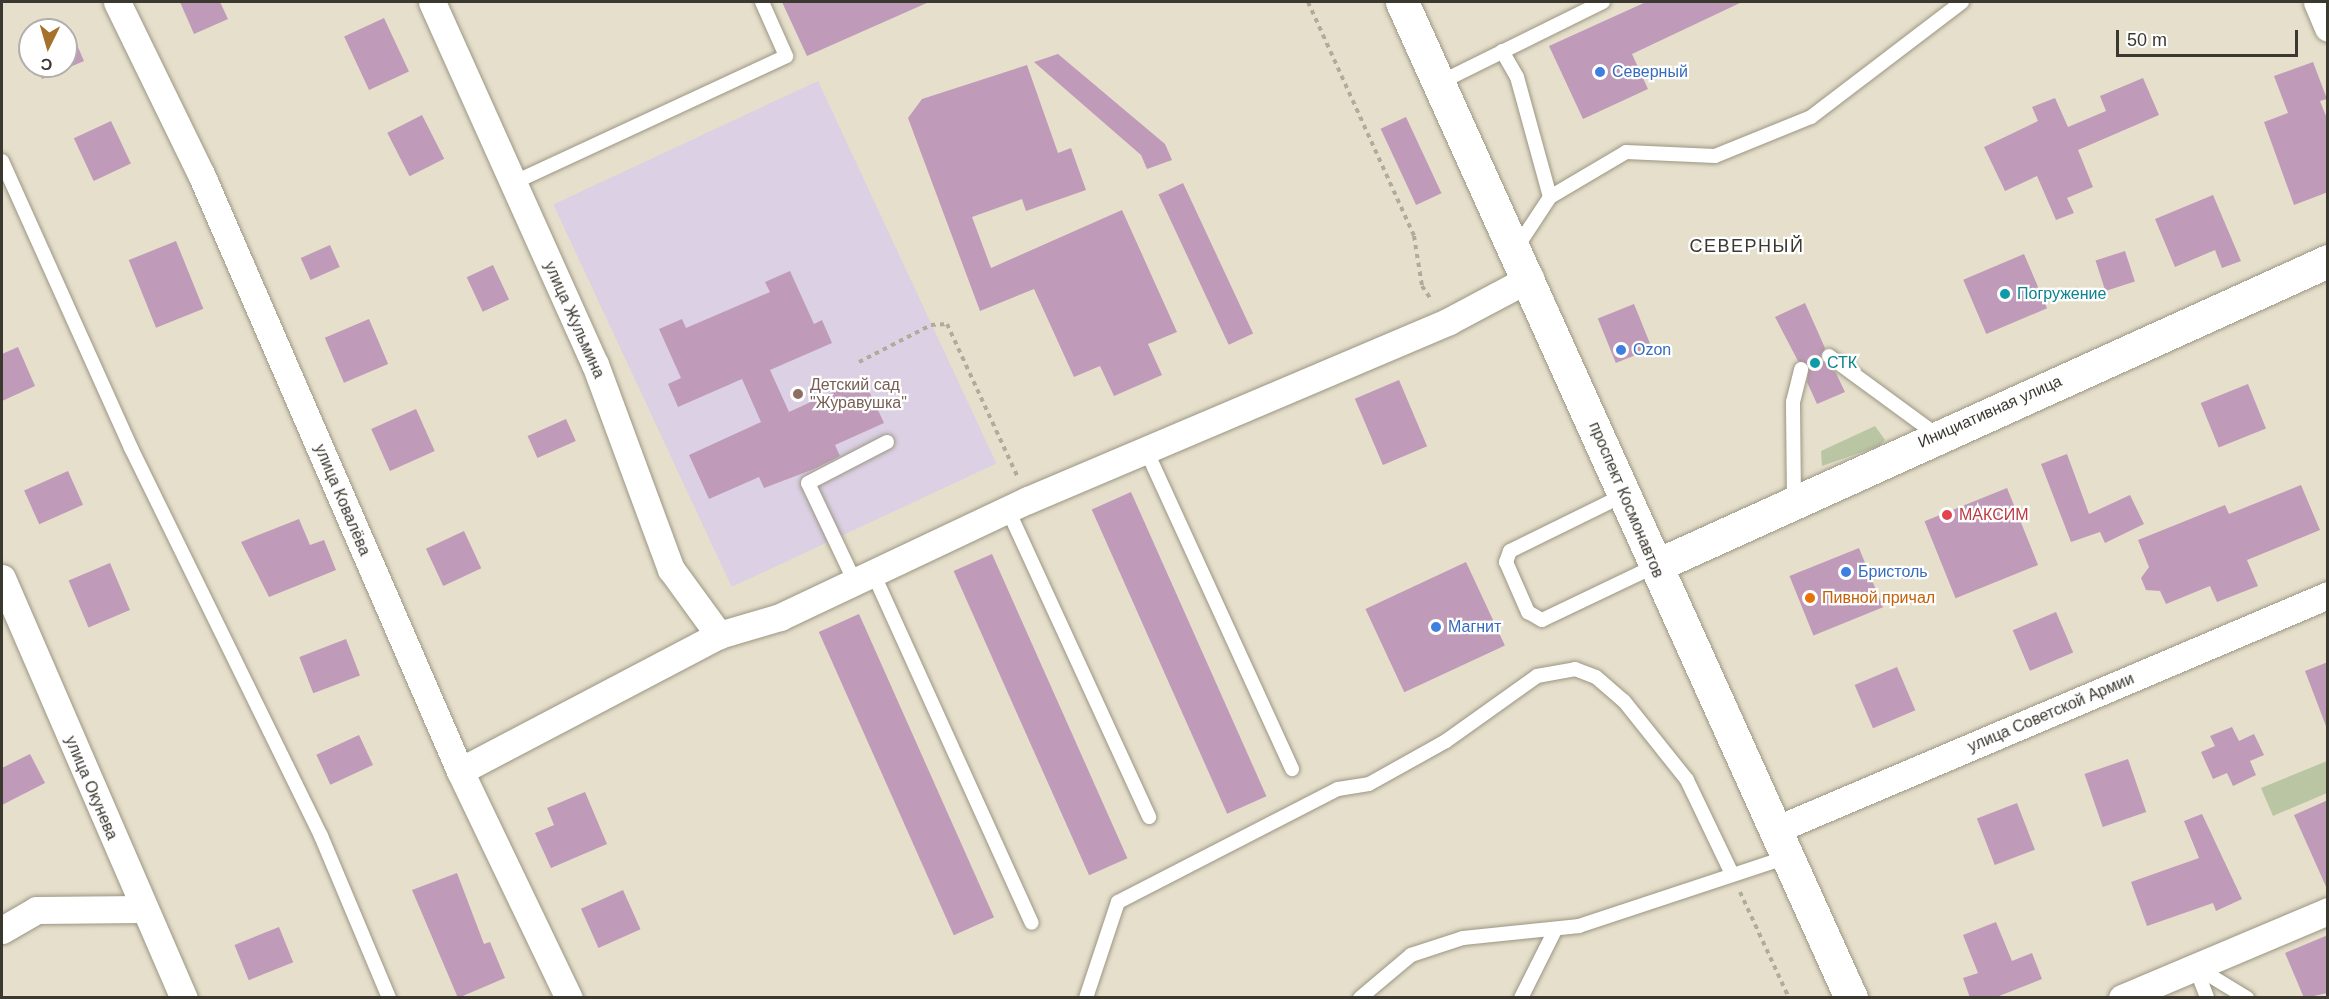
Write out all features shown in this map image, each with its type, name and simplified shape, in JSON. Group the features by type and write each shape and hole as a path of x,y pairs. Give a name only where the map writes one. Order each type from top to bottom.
{"main road":[{"name":"проспект Космонавтов","path":"1402,2 1515,250 1530,278 1655,566 1851,998"},
{"name":"Инициативная улица","path":"1655,566 1937,435 2328,261"}],"street":[{"name":"улица Ковалёва","path":"117,2 201,174 460,771 569,998"},
{"name":"улица Жульмина","path":"432,2 595,364 671,569 719,635"},
{"path":"2317,2 2328,28"},
{"path":"460,771 719,635 780,617 1018,505 1449,321 1530,278"},
{"name":"улица Окунева","path":"2,578 143,909 184,998"},
{"name":"улица Советской Армии","path":"1781,844 2328,595"},
{"path":"2,930 36,910 143,909"},
{"path":"2122,998 2328,911"}],"lane":[{"path":"513,183 786,56 762,2"},
{"path":"1439,83 1603,2"},
{"path":"1515,250 1550,197 1626,152 1715,156 1811,117 1962,2"},
{"path":"1502,51 1517,77 1550,197"},
{"path":"2,161 131,448 321,837 389,998"},
{"path":"1829,356 1937,435"},
{"path":"1794,501 1793,402 1801,369"},
{"path":"887,442 808,483 863,577 1032,923"},
{"path":"1146,450 1292,769"},
{"path":"1624,495 1510,551 1506,562 1528,612 1542,620 1655,566"},
{"path":"1018,505 1149,817"},
{"path":"1086,998 1118,902 1338,789 1369,784 1446,741 1537,676 1575,669 1596,677 1624,701 1688,780 1732,874"},
{"path":"1360,998 1411,955 1463,938 1555,930 1732,874 1781,844"},
{"path":"1521,998 1555,930"},
{"path":"2194,966 2207,998"},
{"path":"2194,966 2247,998"}],"path":[{"path":"1308,2 1414,236 1422,286 1449,321"},
{"path":"860,362 931,325 947,324 1018,505"},
{"path":"1732,874 1789,998"}],"shaded area":[{"name":"Детский сад \"Журавушка\"","path":"818,81 996,463 732,587 553,204"}],"green space":[{"path":"1875,426 1885,440 1879,446 1822,466 1821,451"},
{"path":"2327,761 2327,793 2273,816 2261,788"}],"building":[{"path":"180,2 220,2 228,19 194,34"},
{"path":"782,2 929,2 807,56"},
{"name":"Северный","path":"1646,2 1742,2 1632,54 1648,89 1583,119 1549,46"},
{"path":"384,18 409,71 369,90 344,37"},
{"path":"78,47 84,61 78,64"},
{"path":"1058,54 1165,144 1172,160 1147,169 1141,155 1034,62"},
{"path":"2313,62 2327,99 2320,101 2328,121 2328,192 2294,205 2264,122 2288,113 2274,76"},
{"path":"1027,65 1058,153 1071,148 1086,190 1026,211 1022,199 972,217 991,268 1122,210 1177,332 1148,344 1162,375 1114,396 1100,366 1074,377 1034,289 980,311 908,118 922,99"},
{"path":"2143,78 2159,115 2078,150 2093,187 2067,198 2074,213 2056,220 2037,176 2005,191 1984,147 2038,121 2032,107 2055,98 2068,127 2106,111 2100,96"},
{"path":"422,115 444,159 409,176 387,133"},
{"path":"1406,117 1441,193 1416,205 1381,129"},
{"path":"111,121 131,164 94,181 74,138"},
{"path":"1183,183 1253,333 1229,345 1159,194"},
{"path":"2213,195 2241,261 2222,268 2215,250 2175,267 2155,219"},
{"path":"176,241 203,309 156,328 129,260"},
{"path":"330,245 340,267 311,280 301,258"},
{"path":"2125,251 2135,281 2105,291 2096,261"},
{"name":"Погружение","path":"2024,254 2047,308 1986,334 1963,280"},
{"path":"493,265 509,299 483,312 467,277"},
{"path":"790,271 814,324 822,320 832,343 770,370 789,412 863,378 884,423 835,445 840,456 814,469 764,488 759,477 709,499 689,455 761,422 742,379 678,407 668,384 681,378 659,329 682,319 686,328 770,292 765,282"},
{"name":"СТК","path":"1805,303 1825,348 1821,360 1836,373 1845,392 1817,404 1807,382 1809,366 1798,361 1775,317"},
{"path":"1634,304 1652,349 1616,363 1598,319"},
{"path":"369,319 388,364 344,383 325,338"},
{"path":"18,347 35,386 2,401 2,354"},
{"path":"1399,380 1427,446 1383,465 1355,399"},
{"path":"2248,384 2266,429 2219,448 2201,403"},
{"path":"416,409 435,451 390,471 371,429"},
{"path":"566,419 576,441 537,458 528,436"},
{"path":"2067,454 2089,514 2130,495 2144,524 2105,543 2100,532 2071,542 2041,464"},
{"path":"68,471 83,505 39,524 24,491"},
{"path":"2301,485 2320,530 2247,560 2258,586 2217,602 2210,586 2166,604 2160,591 2146,590 2141,578 2149,567 2138,540 2225,505 2229,514"},
{"path":"2007,488 2038,565 1956,598 1924,521"},
{"path":"1131,492 1266,796 1227,814 1092,509"},
{"path":"299,519 310,545 324,540 336,570 269,597 241,542"},
{"path":"464,531 481,568 443,586 426,549"},
{"path":"1859,548 1883,607 1813,635 1789,576"},
{"path":"992,554 1127,858 1089,875 954,571"},
{"name":"Магнит","path":"1466,562 1505,645 1404,692 1365,609"},
{"path":"110,563 130,610 89,628 69,581"},
{"path":"2056,612 2073,653 2030,671 2013,630"},
{"path":"859,614 994,917 954,935 819,632"},
{"path":"346,639 360,675 313,693 299,657"},
{"path":"2328,662 2328,726 2326,726 2305,671"},
{"path":"1897,667 1915,710 1873,728 1855,685"},
{"path":"2232,727 2239,741 2254,734 2264,755 2250,761 2256,775 2233,786 2227,773 2213,779 2201,752 2215,746 2210,736"},
{"path":"359,735 373,765 330,785 316,755"},
{"path":"30,754 45,783 2,805 2,768"},
{"path":"2128,759 2146,812 2103,827 2085,774"},
{"path":"585,792 607,844 551,868 535,833 554,825 547,808"},
{"path":"2328,800 2328,891 2294,815"},
{"path":"2017,803 2035,850 1995,865 1977,818"},
{"path":"2202,814 2242,899 2216,911 2213,903 2147,926 2131,882 2199,858 2184,821"},
{"path":"457,873 484,944 490,942 505,978 458,998 412,890"},
{"path":"623,890 640,929 598,948 581,909"},
{"path":"1996,922 2012,961 2032,953 2042,979 1994,998 1970,998 1963,978 1978,973 1963,935"},
{"path":"279,927 293,962 249,980 234,945"},
{"path":"2328,935 2328,993 2304,998 2285,953"}],"place":[{"name":"Северный","path":"1600,72"},
{"name":"Погружение","path":"2005,294"},
{"name":"Ozon","path":"1621,350"},
{"name":"СТК","path":"1815,363"},
{"name":"Детский сад \"Журавушка\"","path":"798,394"},
{"name":"МАКСИМ","path":"1947,515"},
{"name":"Бристоль","path":"1846,572"},
{"name":"Пивной причал","path":"1810,598"},
{"name":"Магнит","path":"1436,627"}],"district":[{"name":"СЕВЕРНЫЙ","path":"1747,246"}]}
